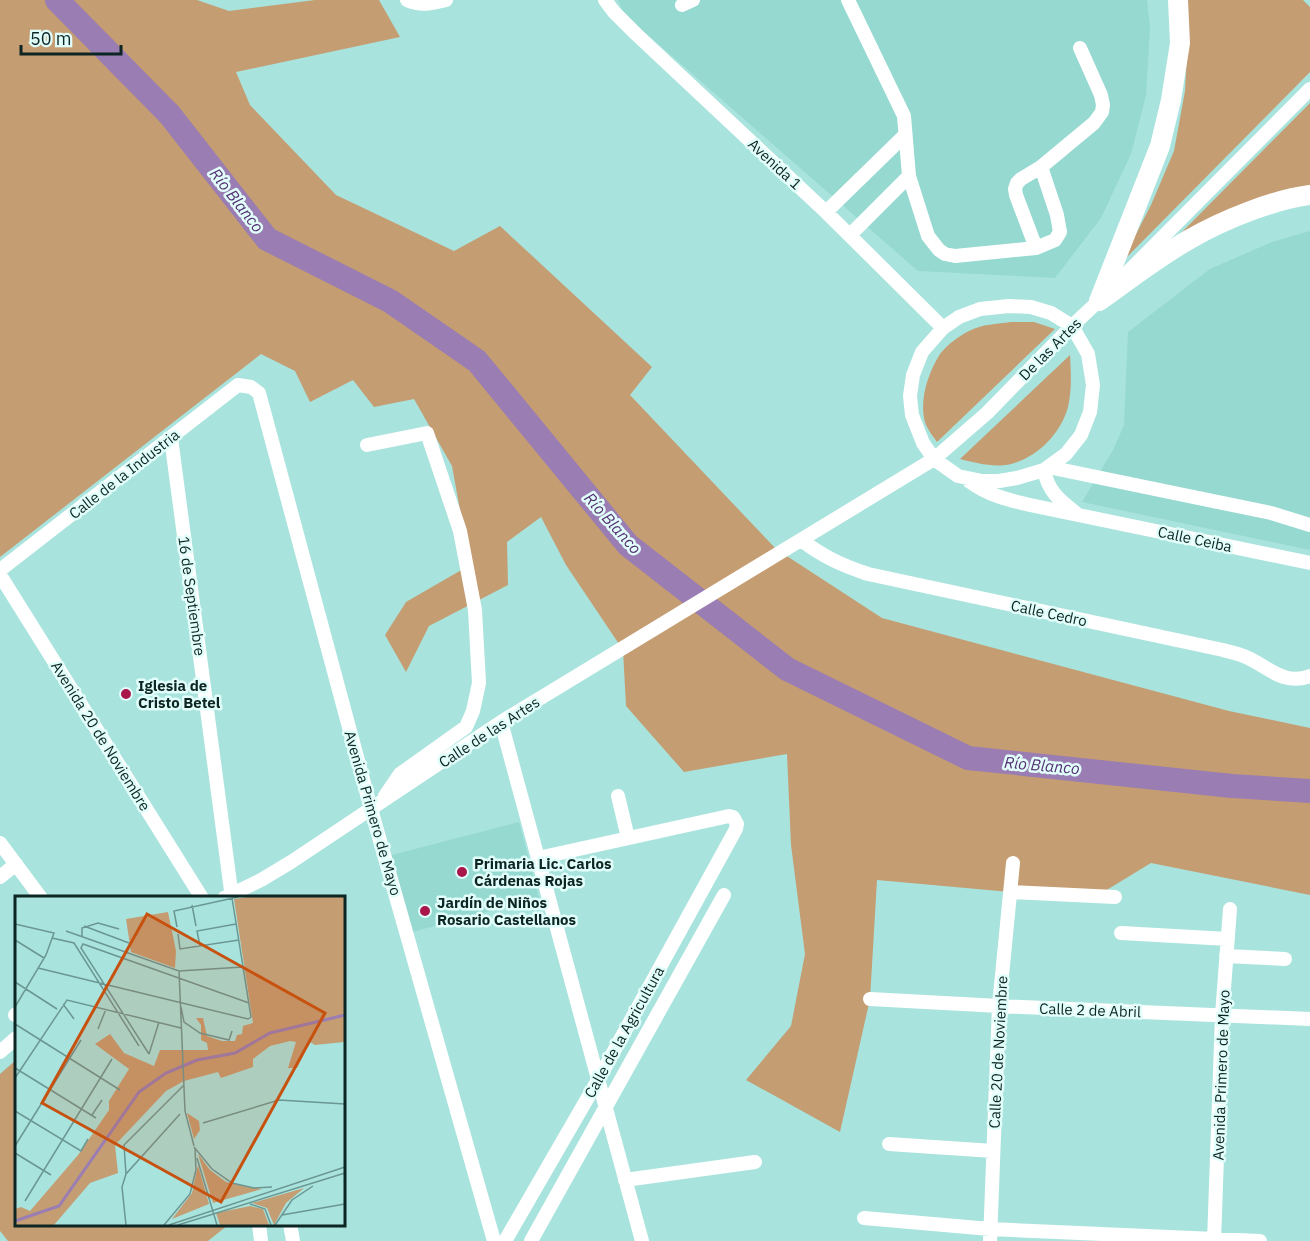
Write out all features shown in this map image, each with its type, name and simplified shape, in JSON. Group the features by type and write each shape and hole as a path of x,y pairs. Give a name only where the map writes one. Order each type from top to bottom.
{"highway":[{"path":"1098,301 1160,146 1171,100 1180,42 1178,0"},
{"path":"1098,301 1189,239 1214,226 1258,209 1310,195"}],"street":[{"path":"407,0 427,5 446,0"},
{"name":"Avenida 1","path":"605,0 636,34 826,212 943,328"},
{"path":"848,0 903,116 909,176 928,236 939,250 955,256 1036,248 1055,240 1060,232 1057,215 1041,167"},
{"path":"1036,248 1018,201 1017,183 1041,167 1094,123 1102,112 1101,95 1080,48"},
{"name":"De las Artes","path":"756,567 934,459 987,413 1310,89"},
{"path":"826,212 905,135"},
{"path":"850,235 909,176"},
{"path":"934,459 923,443 912,415 910,396 913,375 922,352 943,328 980,309 1009,306 1031,307 1051,313 1072,326 1088,354 1093,386 1090,411 1081,435 1066,454 1046,468 1017,478 999,481 966,478"},
{"name":"Calle de la Industria","path":"0,570 238,385 251,387"},
{"name":"Avenida Primero de Mayo","path":"251,387 259,393 376,805 494,1241"},
{"path":"367,445 427,432 460,531 475,609 479,683 473,711 466,727 400,774 376,805"},
{"name":"16 de Septiembre","path":"171,438 229,896"},
{"name":"Calle Ceiba","path":"934,459 958,476 966,478 993,495 1080,516 1310,563"},
{"path":"1046,468 1271,513 1310,525"},
{"name":"Calle Ceiba","path":"1046,468 1046,479 1055,495 1080,516"},
{"name":"Calle Cedro","path":"801,540 827,558 845,567 868,574 1223,650 1246,657 1286,678 1305,677"},
{"name":"Calle de las Artes","path":"229,896 291,862 501,722 623,650 756,567"},
{"name":"Avenida 20 de Noviembre","path":"0,575 201,896"},
{"path":"501,722 642,1241"},
{"path":"538,858 628,838 618,796"},
{"name":"Calle de la Agricultura","path":"531,1241 601,1094 737,824 733,817 729,816 628,838"},
{"path":"0,843 40,896"},
{"name":"Calle 20 de Noviembre","path":"990,1235 999,1006 1013,863"},
{"path":"0,877 16,864"},
{"path":"1010,892 1115,897"},
{"name":"Calle de la Agricultura","path":"505,1241 601,1094 724,895"},
{"name":"Avenida Primero de Mayo","path":"1214,1240 1222,1015 1230,909"},
{"path":"1121,933 1228,939"},
{"path":"1226,956 1285,959"},
{"name":"Calle 2 de Abril","path":"870,999 1310,1019"},
{"path":"0,1052 15,1039"},
{"path":"889,1144 993,1151"},
{"path":"625,1180 755,1162"},
{"path":"864,1218 990,1235 1260,1241"},
{"path":"259,1226 261,1241"},
{"path":"290,1226 293,1241"}],"shaded area":[{"path":"0,0 197,0 229,11 315,0 379,0 400,37 236,72 250,105 336,195 454,251 500,226 652,367 630,395 776,549 882,618 1229,711 1310,728 1310,895 1151,863 1105,891 1010,892 877,880 870,999 840,1132 746,1080 791,1026 805,954 791,845 787,754 684,772 626,706 623,650 566,565 541,517 507,542 508,585 429,626 406,672 385,635 406,602 470,565 452,466 414,399 374,407 353,380 310,402 295,371 261,354 0,557"},
{"path":"618,0 1147,0 1150,28 1146,95 1131,154 1101,218 1055,278 918,271 624,14"},
{"path":"1184,0 1303,0 1310,7 1310,72 1121,263 1151,205 1174,151 1185,91 1188,33"},
{"path":"1310,103 1310,187 1181,233"},
{"path":"1310,231 1310,550 1082,502 1113,450 1124,425 1128,332 1210,269 1272,242"},
{"path":"1034,322 1055,329 937,442 926,425 923,405 928,378 940,354 965,333 990,325"},
{"path":"1070,355 1071,387 1068,407 1060,426 1047,443 1030,456 1011,464 992,465 960,459"},
{"name":"Primaria Lic. Carlos Cárdenas Rojas","path":"519,822 539,898 412,932 388,856"},
{"path":"15,1061 15,1226 227,1226 208,1241 8,1241 0,1231 0,1074"}],"waterway":[{"name":"Río Blanco","path":"57,0 170,115 267,239 390,301 477,361 628,545 787,669 968,758 1232,786 1310,791"}],"place":[{"name":"Iglesia de Cristo Betel","path":"126,694"},
{"name":"Primaria Lic. Carlos Cárdenas Rojas","path":"462,872"},
{"name":"Jardín de Niños Rosario Castellanos","path":"425,911"}]}
